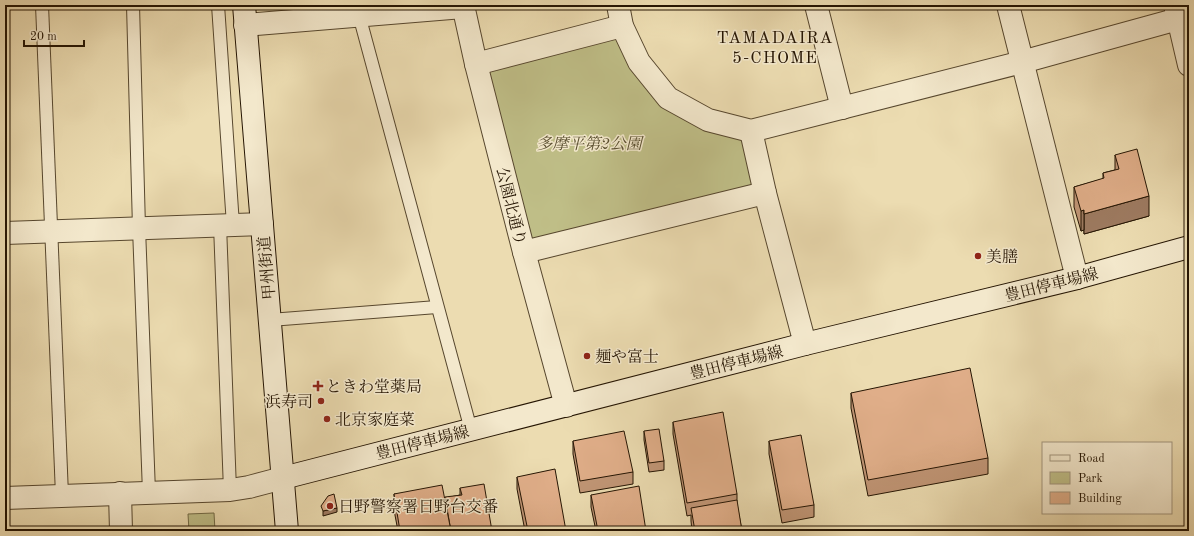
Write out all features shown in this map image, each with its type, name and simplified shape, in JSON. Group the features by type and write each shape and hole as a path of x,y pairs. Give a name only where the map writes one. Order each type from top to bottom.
{"street":[{"path":"816,5 842,108"},
{"path":"1008,5 1077,278"},
{"path":"245,15 359,15 463,6"},
{"name":"公園北通り","path":"463,6 476,64 524,252 566,406"},
{"path":"476,64 620,15 639,62 668,98 708,120 751,131 1022,62 1176,12 1189,65"},
{"name":"甲州街道","path":"245,15 287,531"},
{"path":"751,131 805,344"},
{"path":"524,252 766,193"},
{"path":"5,233 262,224"},
{"name":"豊田停車場線","path":"5,498 230,490 249,487 805,344 1077,278 1189,247"},
{"path":"120,493 121,531"}],"lane":[{"path":"42,5 62,495"},
{"path":"133,5 139,228 149,492"},
{"path":"218,5 227,225 230,490"},
{"path":"359,15 471,430"},
{"path":"270,320 437,307"}],"green space":[{"name":"多摩平第2公園","path":"622,26 668,98 751,131 765,193 524,252 476,64"},
{"path":"214,513 215,531 189,531 188,514"}],"building":[{"path":"1137,149 1149,196 1084,214 1084,210 1081,211 1074,187 1104,178 1103,173 1119,169 1115,155"},
{"path":"970,368 988,458 868,480 851,393"},
{"path":"723,412 737,494 687,503 673,422"},
{"path":"659,429 664,461 649,463 644,431"},
{"path":"624,431 633,472 580,481 573,441"},
{"path":"801,435 814,505 782,510 769,441"},
{"path":"555,469 566,531 528,531 517,477"},
{"path":"484,484 492,531 451,531 445,497 462,495 460,488"},
{"path":"442,485 451,531 400,531 394,494"},
{"path":"639,486 646,531 598,531 591,495"},
{"name":"日野警察署日野台交番","path":"334,494 337,508 323,511 321,506 328,496"},
{"path":"737,500 742,531 695,531 691,508"}],"place":[{"name":"美膳","path":"978,256"},
{"name":"麺や富士","path":"587,356"},
{"name":"ときわ堂薬局","path":"318,386"},
{"name":"浜寿司","path":"321,401"},
{"name":"北京家庭菜","path":"327,419"},
{"name":"日野警察署日野台交番","path":"330,506"}],"district":[{"name":"TAMADAIRA 5-CHOME","path":"775,47"}]}
